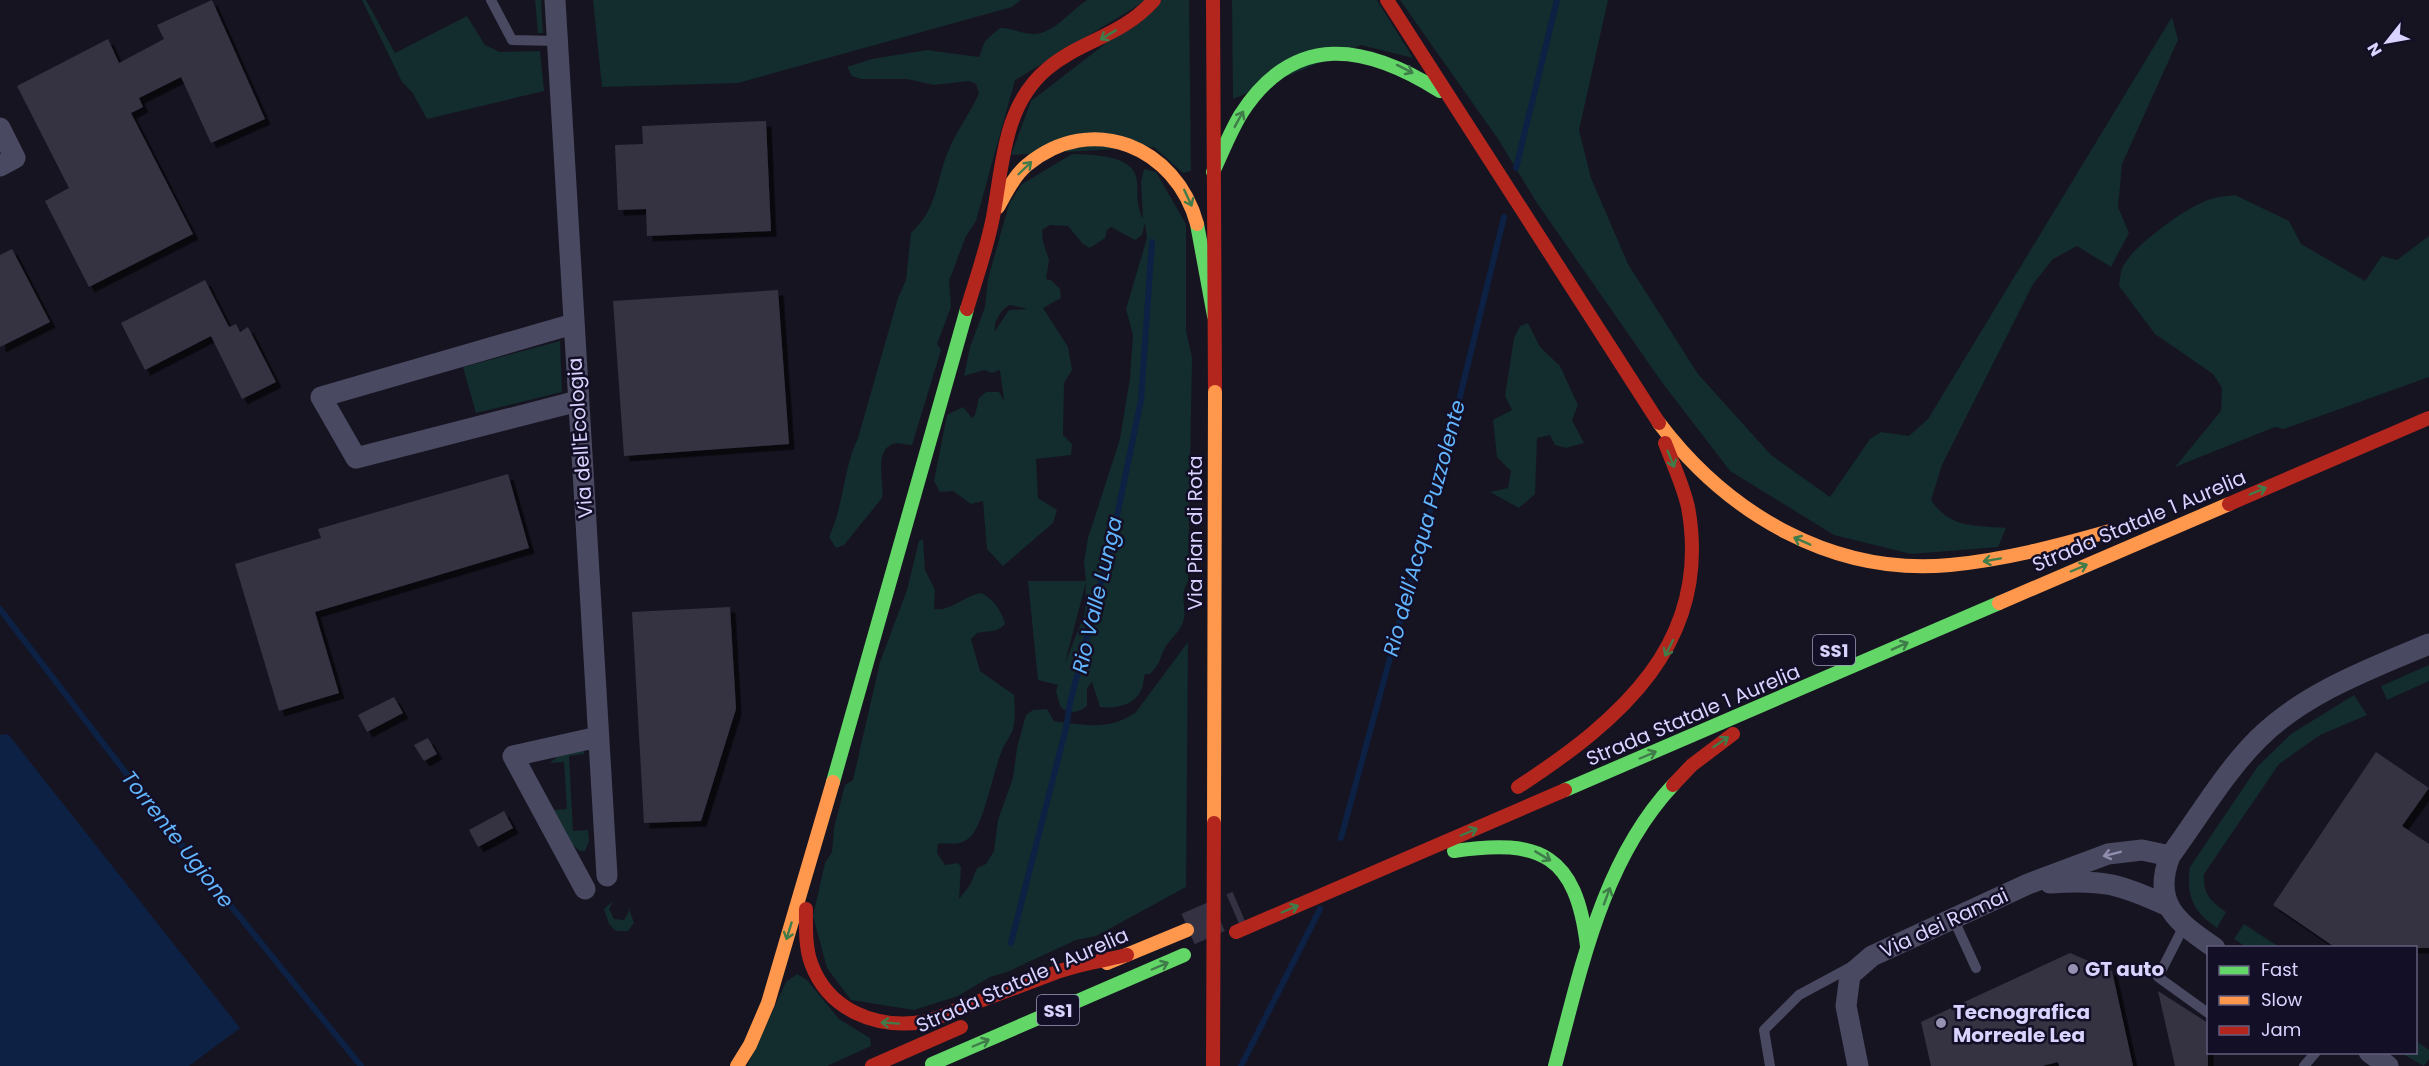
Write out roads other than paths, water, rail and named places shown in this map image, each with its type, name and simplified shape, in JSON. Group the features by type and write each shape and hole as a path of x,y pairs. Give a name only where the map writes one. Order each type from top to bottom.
{"main road":[{"path":"737,1066 754,1038 768,1003 813,855 993,217 1002,151 1009,131 1024,98 1037,80 1063,58 1122,27 1141,14 1154,0"},
{"name":"Via Pian di Rota","path":"1213,0 1215,392 1213,1066"},
{"path":"1387,0 1648,406"},
{"path":"1213,172 1236,123 1260,91 1287,67 1322,54 1362,52 1380,58 1423,79 1449,97"},
{"path":"993,217 1017,176 1048,150 1072,142 1099,138 1134,146 1168,169 1184,189 1194,211 1214,316"},
{"name":"Strada Statale 1 Aurelia","path":"1648,406 1692,461 1734,500 1786,533 1848,558 1887,565 1957,566 2028,554 2116,529 2022,569"},
{"name":"Strada Statale 1 Aurelia","path":"1584,758 1513,789 1587,741 1639,693 1665,655 1682,616 1691,563 1689,517 1682,486 1648,406"},
{"name":"Strada Statale 1 Aurelia","path":"1236,932 2429,418"},
{"path":"1556,1066 1587,951 1627,847 1645,816 1671,783 1695,760 1730,736 1846,670"},
{"path":"1365,877 1474,847 1505,845 1534,850 1557,865 1574,886 1584,914 1587,951"},
{"path":"813,855 805,921 808,957 817,977 833,998 844,1008 871,1021 904,1024 924,1022 1063,970 1126,955"},
{"name":"Strada Statale 1 Aurelia","path":"1019,1002 1187,930"},
{"name":"Strada Statale 1 Aurelia","path":"927,1066 1188,953"},
{"name":"Strada Statale 1 Aurelia","path":"872,1066 976,1021"}],"street":[{"name":"Via dell'Ecologia","path":"555,0 607,876"},
{"path":"0,128 15,158 0,166"},
{"path":"573,324 321,397 357,458 578,401"},
{"path":"2212,946 2184,926 2168,906 2163,887 2164,871 2170,856 2246,751 2276,722 2331,688 2429,644"},
{"path":"585,890 513,756 598,736"},
{"name":"Via dei Ramai","path":"1858,1066 1846,1006 1850,975 1872,956 2028,884 2108,854 2126,850 2142,850 2170,856"},
{"name":"Via dei Ramai","path":"2028,884 2091,880 2118,885 2168,906"}],"lane":[{"path":"491,0 512,40 557,41"},
{"path":"1953,918 1976,968"},
{"path":"2184,926 2158,977 2207,1012"},
{"path":"1770,1066 1764,1030 1800,995 1872,956"},
{"path":"2304,1066 2315,1054"}],"water":[{"path":"8,734 240,1028 189,1066 0,1066 0,735"}],"waterway":[{"name":"Rio dell'Acqua Puzzolente","path":"1516,168 1557,0"},
{"name":"Rio dell'Acqua Puzzolente","path":"1341,838 1449,441 1504,217"},
{"name":"Rio Valle Lunga","path":"1011,943 1112,540 1141,400 1152,242"},
{"name":"Torrente Ugione","path":"0,609 179,842 361,1066"},
{"name":"Rio dell'Acqua Puzzolente","path":"1241,1066 1320,909"}],"tunnel":[{"path":"1188,929 1239,907"}],"place":[{"name":"GT auto","path":"2073,969"},
{"name":"Tecnografica Morreale Lea","path":"1941,1023"}]}
